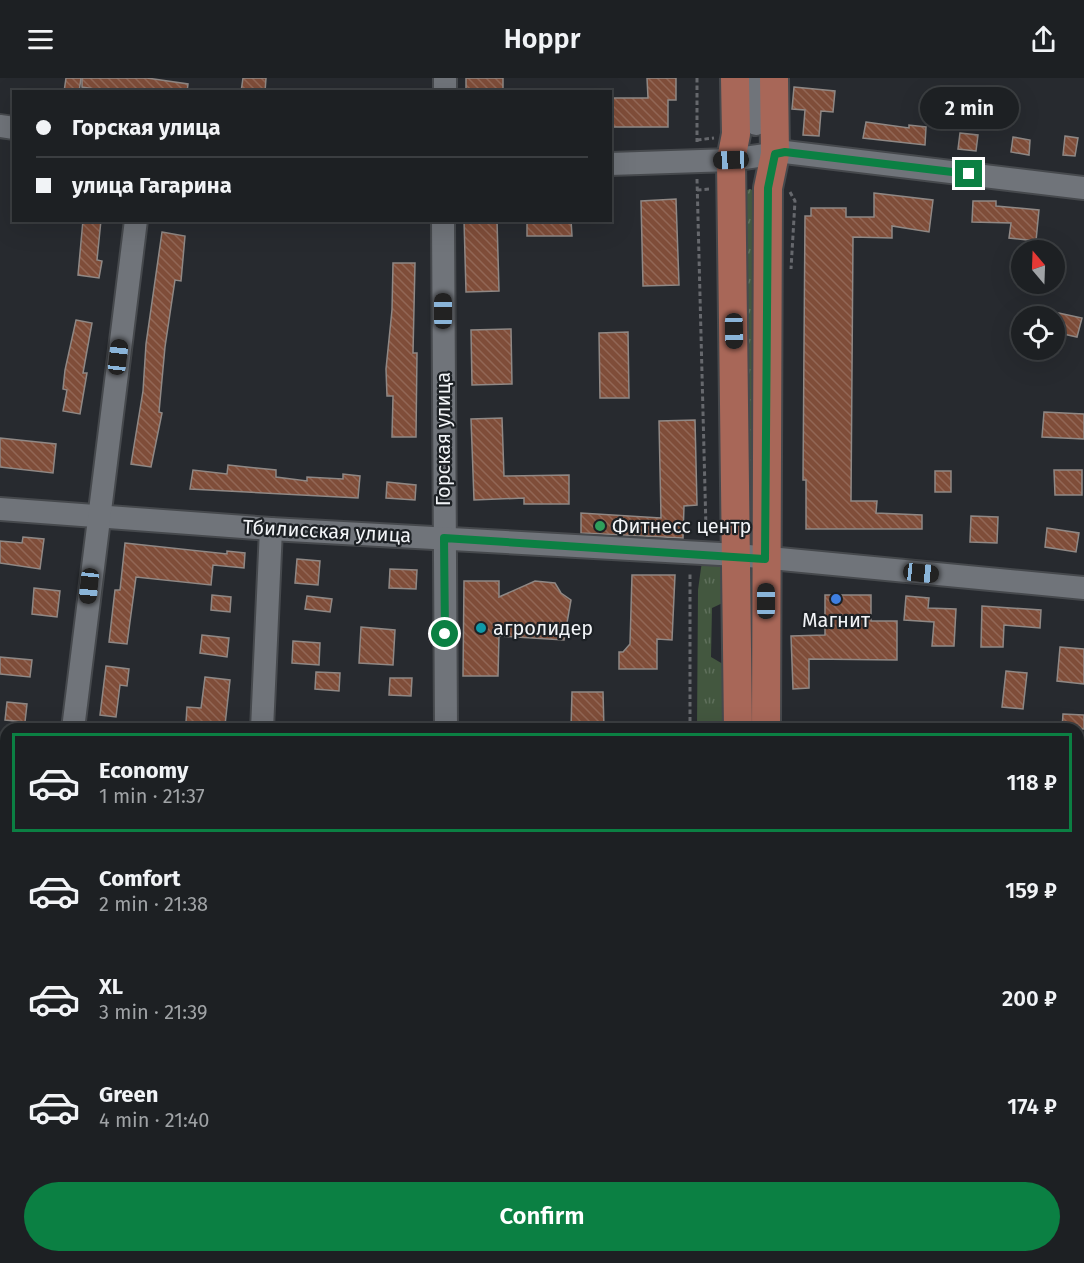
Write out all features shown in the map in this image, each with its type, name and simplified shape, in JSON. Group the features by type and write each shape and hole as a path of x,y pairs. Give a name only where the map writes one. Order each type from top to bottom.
{"main road":[{"path":"735,78 736,134 731,160 752,557 766,723"},
{"path":"738,723 752,557 768,188 775,154 774,78"}],"street":[{"path":"755,78 756,124"},
{"path":"612,164 731,160 785,152 1084,188"},
{"path":"74,723 136,222"},
{"name":"Горская улица","path":"443,222 446,723"},
{"name":"Тбилисская улица","path":"0,509 271,529 752,557 1084,588"},
{"path":"262,723 271,529"}],"path":[{"path":"690,723 690,569 705,529 697,78"}],"green space":[{"path":"750,189 755,191 754,524 750,524 745,191"},
{"path":"702,561 719,565 730,584 729,600 712,608 711,657 728,667 727,723 697,723 698,590"}],"building":[{"path":"66,78 81,78 79,90 64,90"},
{"path":"82,78 147,78 188,84 187,90 101,90 82,87"},
{"path":"243,78 266,78 265,90 241,90"},
{"path":"466,78 503,78 503,90 466,90"},
{"path":"647,78 676,78 676,100 668,100 668,127 612,127 612,98 648,98"},
{"path":"794,87 835,91 833,112 821,111 819,136 803,135 805,110 792,109"},
{"path":"866,122 909,128 909,125 926,127 925,145 863,138"},
{"path":"960,133 978,135 976,151 958,149"},
{"path":"1065,136 1078,138 1075,156 1063,155"},
{"path":"1013,137 1030,140 1029,155 1011,152"},
{"path":"874,193 933,200 929,232 892,226 892,238 853,237 851,501 877,501 876,513 922,515 922,529 806,529 806,480 803,480 805,216 811,216 811,208 846,208 846,217 874,217"},
{"path":"676,199 679,285 643,286 641,201"},
{"path":"973,201 996,201 996,206 1039,210 1036,240 1009,238 1011,223 972,222"},
{"path":"83,222 101,222 97,260 102,261 99,278 78,275"},
{"path":"464,222 497,222 499,291 466,292"},
{"path":"527,222 571,222 572,236 527,236"},
{"path":"162,232 185,236 181,281 175,280 165,347 159,412 162,413 151,467 131,464 143,391 146,344"},
{"path":"393,263 415,263 413,353 417,353 416,437 392,437 393,396 387,396 386,369 392,310"},
{"path":"1065,314 1082,318 1077,337 1065,334"},
{"path":"76,320 92,323 83,373 87,373 80,414 63,411 67,390 63,389 65,370"},
{"path":"511,329 512,384 472,385 471,330"},
{"path":"628,332 629,398 600,398 599,333"},
{"path":"1044,412 1084,414 1084,439 1042,437"},
{"path":"502,418 504,476 569,475 569,504 524,504 524,498 474,500 471,419"},
{"path":"695,420 697,505 684,506 683,538 581,533 581,513 661,518 659,421"},
{"path":"0,438 56,444 53,473 0,467"},
{"path":"228,465 276,470 276,477 307,481 307,477 343,479 343,474 360,476 358,498 190,489 193,470 227,474"},
{"path":"1054,470 1082,470 1082,495 1055,495"},
{"path":"935,471 951,471 951,492 935,492"},
{"path":"387,482 416,485 415,500 386,498"},
{"path":"971,516 998,517 997,543 970,542"},
{"path":"1047,528 1079,533 1076,552 1045,547"},
{"path":"23,537 44,539 40,569 0,563 0,541 22,543"},
{"path":"125,543 227,554 227,551 245,553 244,568 213,565 211,585 136,577 127,644 109,642 115,590 120,590"},
{"path":"297,559 320,561 318,585 295,583"},
{"path":"390,569 417,570 416,589 389,588"},
{"path":"632,575 675,575 672,640 657,639 657,669 619,669 619,652 623,652 630,644"},
{"path":"464,581 499,581 499,597 535,581 555,583 561,593 571,600 564,640 499,636 498,676 463,676"},
{"path":"34,588 60,591 57,617 32,614"},
{"path":"212,595 231,597 230,612 211,610"},
{"path":"825,595 871,595 871,621 897,621 897,660 809,659 809,688 793,689 791,636 825,635"},
{"path":"307,596 332,599 330,612 305,609"},
{"path":"906,596 929,598 928,608 956,609 954,646 932,646 934,622 904,620"},
{"path":"982,606 1041,610 1040,628 1004,625 1003,647 981,647"},
{"path":"361,627 395,630 393,665 359,663"},
{"path":"202,635 229,638 227,657 200,653"},
{"path":"293,641 320,643 319,665 292,663"},
{"path":"1060,647 1084,649 1084,684 1057,681"},
{"path":"0,657 32,660 30,677 0,674"},
{"path":"106,666 129,669 127,686 120,685 116,717 100,715"},
{"path":"1006,671 1027,673 1023,709 1002,707"},
{"path":"316,672 340,673 339,691 315,689"},
{"path":"205,677 230,680 225,723 186,722 187,707 201,708"},
{"path":"390,678 412,678 411,696 389,695"},
{"path":"572,692 603,692 604,723 571,723"},
{"path":"7,702 27,704 25,722 5,720"},
{"path":"1063,714 1084,715 1084,723 1062,723"}],"place":[{"name":"Фитнесс центр","path":"600,526"},
{"name":"Магнит","path":"836,599"},
{"name":"агролидер","path":"481,628"}],"route":[{"path":"445,634 444,538 738,555 765,559 768,188 775,154 785,152 969,174"}]}
